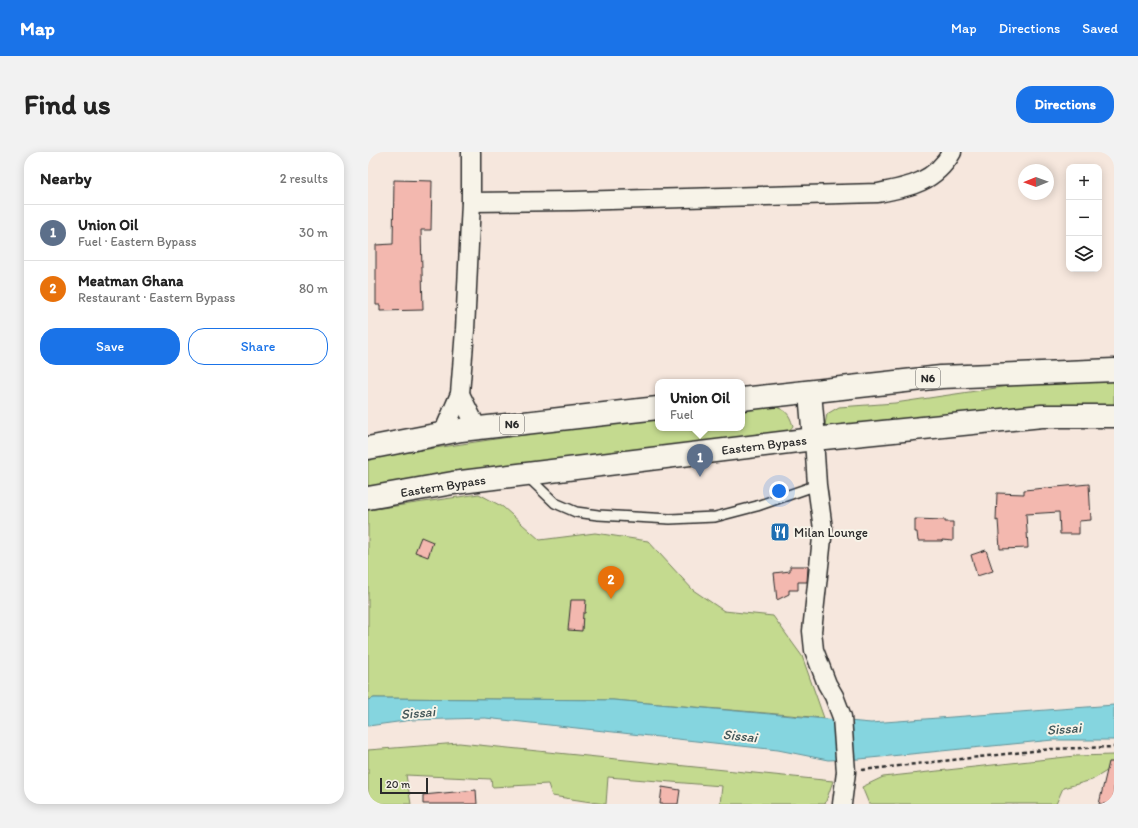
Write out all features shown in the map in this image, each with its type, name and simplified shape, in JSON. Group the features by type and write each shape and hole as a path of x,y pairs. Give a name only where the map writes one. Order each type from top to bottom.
{"highway":[{"name":"N6","path":"745,399 941,377 1114,370"},
{"path":"810,392 814,439"},
{"name":"N6","path":"368,448 443,433 477,428 655,408"},
{"name":"Eastern Bypass","path":"368,498 453,483 814,439 1042,416 1114,416"}],"street":[{"path":"443,433 460,394 465,330 471,202 471,152"},
{"path":"471,202 573,201 878,193 903,188 923,181 938,171 952,152"},
{"path":"460,394 477,428"},
{"path":"814,439 817,485 823,529 812,640 814,650 827,684 834,696 842,717 846,768 842,804"}],"lane":[{"path":"525,474 555,503 576,512 598,515 670,519 715,517 758,506 817,485"}],"path":[{"path":"846,768 1051,749 1114,747"}],"green space":[{"path":"1114,379 1114,405 1079,405 973,413 834,432 825,425 827,414 839,407 895,403 1030,383"},
{"path":"773,406 781,409 788,415 793,426 784,437 570,462 430,476 368,488 368,458 536,433 655,419 655,431 745,431 745,409"},
{"path":"479,494 503,507 540,540 595,533 648,541 693,590 724,611 773,616 802,656 824,718 613,700 374,698 368,700 368,510"},
{"path":"459,743 833,781 825,804 720,804 722,786 608,777 606,804 604,804 552,796 548,784 492,787 491,779 406,775 411,804 368,804 368,750"},
{"path":"1114,755 1114,770 1110,769 1092,780 1063,788 1056,804 869,804 862,787 883,777 1075,756"}],"water":[{"name":"Sissai","path":"374,698 613,700 871,723 1114,705 1114,740 1053,740 860,759 828,760 778,750 485,718 412,720 368,726 368,700"}],"building":[{"path":"394,180 432,181 431,230 421,230 423,310 380,311 380,305 376,305 376,245 393,244"},
{"path":"1089,484 1091,520 1079,521 1079,534 1060,534 1059,512 1026,514 1028,548 1000,549 998,520 996,521 997,493 1024,494 1024,490"},
{"path":"915,519 945,520 945,522 953,522 953,541 918,541 917,532 915,532"},
{"path":"421,537 433,542 428,557 415,552"},
{"path":"986,550 993,571 977,576 971,555"},
{"path":"790,566 808,566 807,582 798,582 798,590 789,590 789,594 777,600 774,573 790,571"},
{"path":"571,600 586,600 585,613 583,613 582,631 568,630"},
{"path":"1109,762 1114,762 1114,804 1099,804"},
{"path":"662,787 680,790 678,804 660,804"},
{"path":"476,790 477,804 423,804 423,795"}],"place":[{"name":"Union Oil","path":"700,477"},
{"name":"Milan Lounge","path":"780,532"},
{"name":"Meatman Ghana","path":"611,599"}]}
